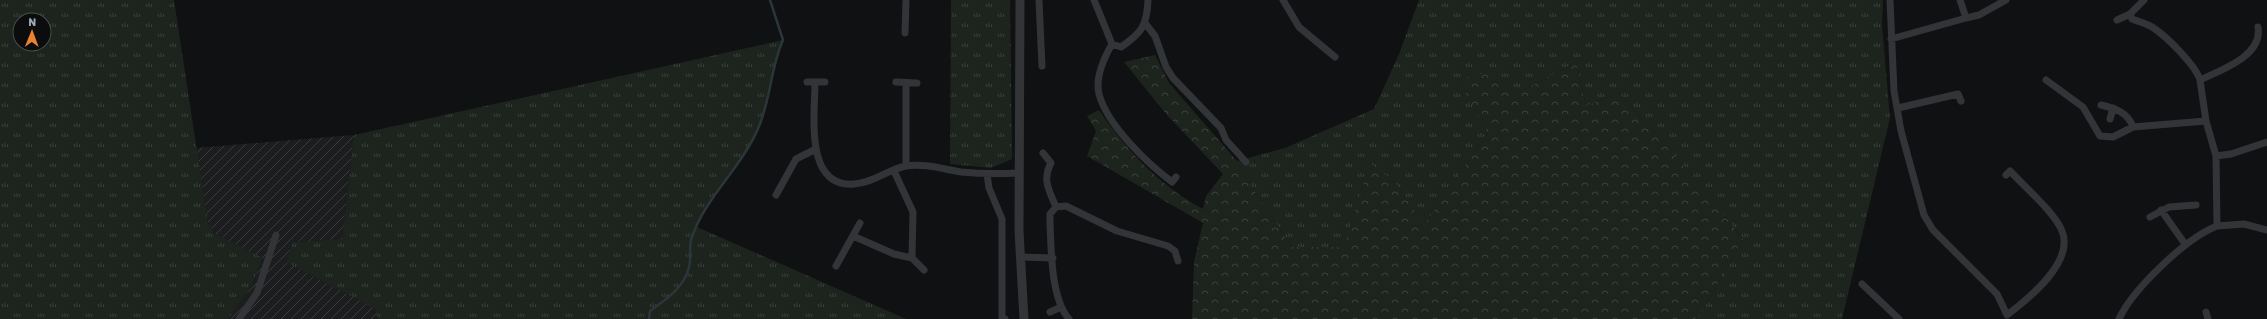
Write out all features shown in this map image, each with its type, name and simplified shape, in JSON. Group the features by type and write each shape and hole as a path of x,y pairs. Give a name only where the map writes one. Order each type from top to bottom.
{"street":[{"path":"905,33 906,0"},
{"path":"1020,0 1019,173 1024,319"},
{"path":"1039,0 1042,66"},
{"path":"1094,0 1112,44 1099,76 1099,94 1115,124 1138,153 1172,182 1176,177"},
{"path":"1112,44 1121,46 1136,37 1145,24 1148,0"},
{"path":"1283,0 1299,27 1335,57"},
{"path":"1890,0 1894,91 1908,160 1927,222 1997,294 2006,317 2051,274 2059,262 2064,240 2062,231 2055,220 2010,171 2006,175"},
{"path":"1960,0 1966,18"},
{"path":"1891,39 1979,14 2006,0"},
{"path":"2117,20 2130,14 2144,0"},
{"path":"2130,14 2132,19 2154,28 2166,39 2194,68 2200,80 2206,121 2216,156 2217,226"},
{"path":"1145,24 1155,36 1166,67 1173,78 1221,128 1226,140 1246,162"},
{"path":"2200,80 2237,62 2245,55 2257,41 2259,33 2258,27"},
{"path":"2046,80 2083,107 2100,136 2114,137 2133,127 2206,121"},
{"path":"807,82 825,82"},
{"path":"816,82 816,149 819,162 829,177 842,184 856,184 906,166 922,166 987,174 1019,173"},
{"path":"896,82 917,83"},
{"path":"906,83 906,166"},
{"path":"1898,108 1958,94 1961,101"},
{"path":"2100,105 2113,108 2125,114 2133,127"},
{"path":"2110,118 2113,108"},
{"path":"2216,156 2231,154 2267,142"},
{"path":"776,195 796,159 816,149"},
{"path":"1043,153 1051,164 1046,174 1047,186 1056,207"},
{"path":"894,171 913,212 912,258"},
{"path":"987,174 989,188 1002,219 1002,319 1005,319"},
{"path":"2150,218 2161,210 2180,205 2196,205"},
{"path":"1069,319 1061,307 1055,289 1050,214 1056,207 1066,206 1130,236 1168,246 1175,251 1178,261"},
{"path":"2161,210 2185,244"},
{"path":"836,266 860,223"},
{"path":"2119,319 2130,300 2185,244 2217,226 2244,224 2267,230"},
{"path":"239,319 256,293 276,235"},
{"path":"853,236 894,254 912,258 924,270"},
{"path":"1021,257 1053,258"},
{"path":"1862,284 1899,319"},
{"path":"1050,312 1061,307"},
{"path":"2206,312 2208,319"}],"shaded area":[{"path":"354,135 342,239 293,242 286,262 374,308 378,319 228,319 250,289 263,259 214,233 208,223 195,148"}],"green space":[{"path":"0,0 174,0 208,223 214,233 263,258 250,289 228,319 0,319"},
{"path":"951,0 1010,0 1012,159 991,168 950,164"},
{"path":"1419,0 1883,0 1882,25 1890,118 1842,319 1695,319 1700,315 1743,239 1682,164 1619,93 1586,106 1576,62 1514,95 1459,79 1488,133 1424,226 1394,181 1344,247 1292,247 1249,183 1237,161 1285,148 1374,109 1399,54"},
{"path":"783,40 775,62 762,120 757,131 743,156 711,202 697,227 906,319 378,319 374,308 286,262 293,242 342,239 354,135"},
{"path":"1155,55 1169,83 1237,161 1249,183 1292,247 1344,247 1370,163 1394,181 1424,225 1488,133 1458,79 1494,71 1514,95 1576,62 1586,106 1619,93 1682,164 1743,239 1700,315 1695,319 1192,319 1194,262 1203,223 1087,156 1096,131 1087,116 1099,110 1121,139 1145,166 1172,189 1203,209 1206,196 1223,174 1167,115 1124,62"}],"waterway":[{"path":"649,319 650,311 674,292 687,274 690,263 691,240 698,223 705,209 742,158 762,120 775,62 783,40 770,0"}]}
